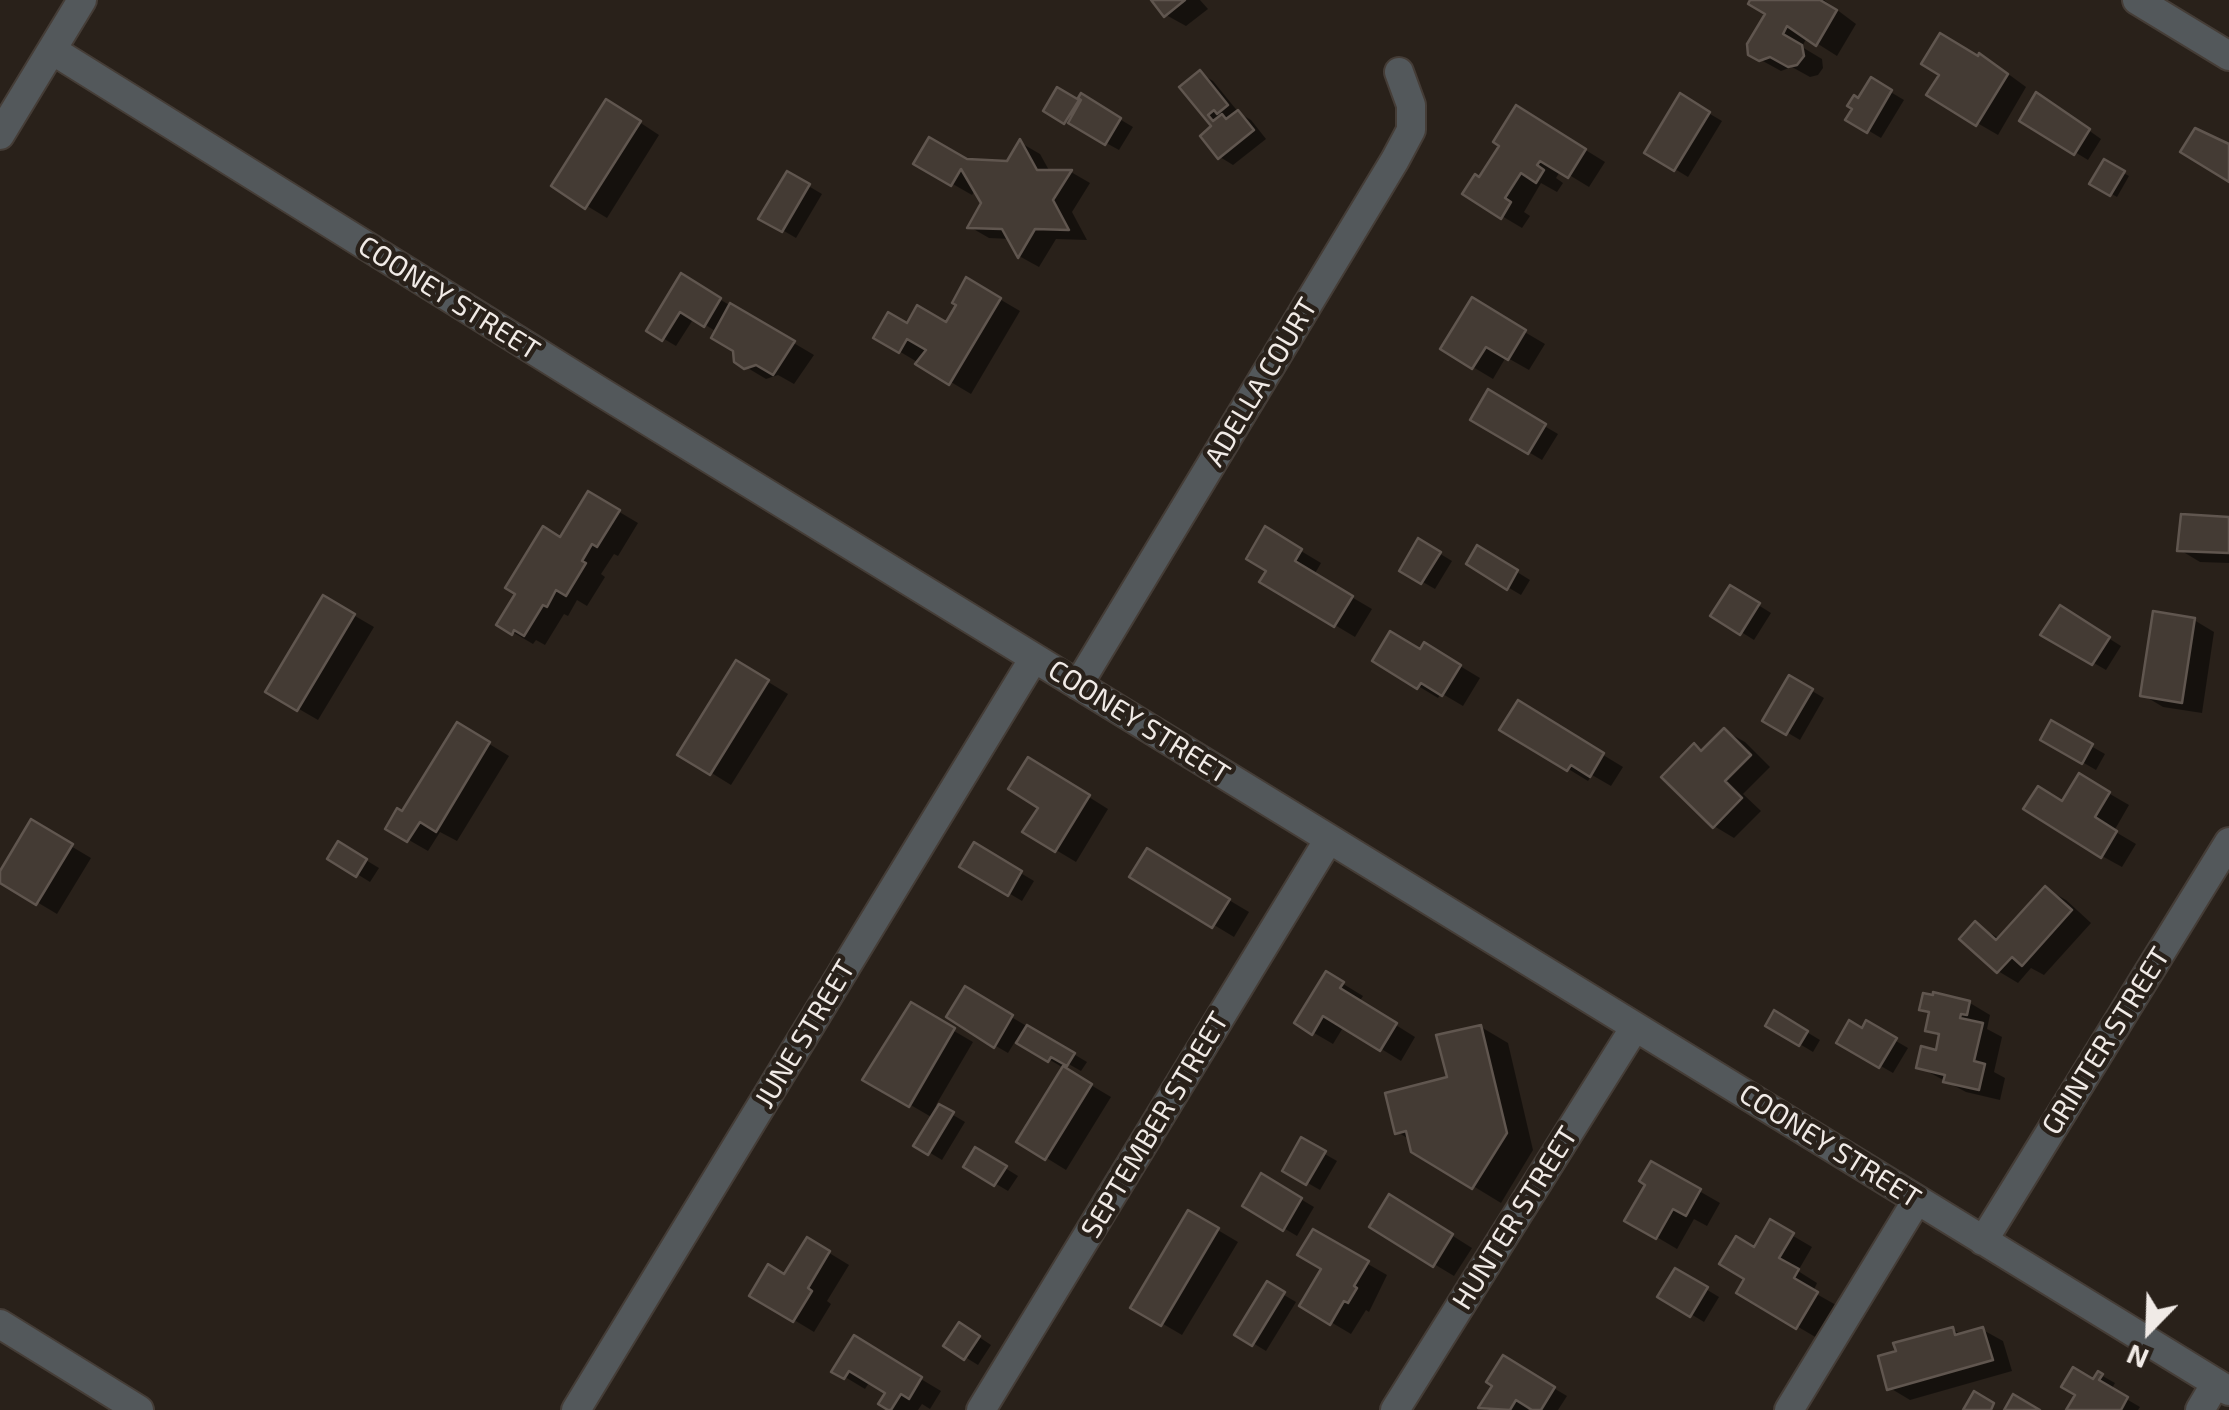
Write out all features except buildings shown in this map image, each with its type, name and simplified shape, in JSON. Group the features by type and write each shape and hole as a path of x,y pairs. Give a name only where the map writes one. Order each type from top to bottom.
{"street":[{"path":"0,135 82,0"},
{"path":"2137,0 2229,56"},
{"name":"COONEY STREET","path":"52,50 617,403 2223,1387"},
{"name":"ADELLA COURT","path":"1078,685 1411,130 1410,105 1400,72"},
{"name":"JUNE STREET","path":"576,1410 1034,658"},
{"name":"SEPTEMBER STREET","path":"981,1410 1329,839"},
{"name":"GRINTER STREET","path":"1984,1240 2229,842"},
{"name":"HUNTER STREET","path":"1394,1410 1635,1026"},
{"path":"1788,1410 1917,1200"},
{"path":"0,1324 138,1410"},
{"path":"2200,1410 2223,1387"}]}
